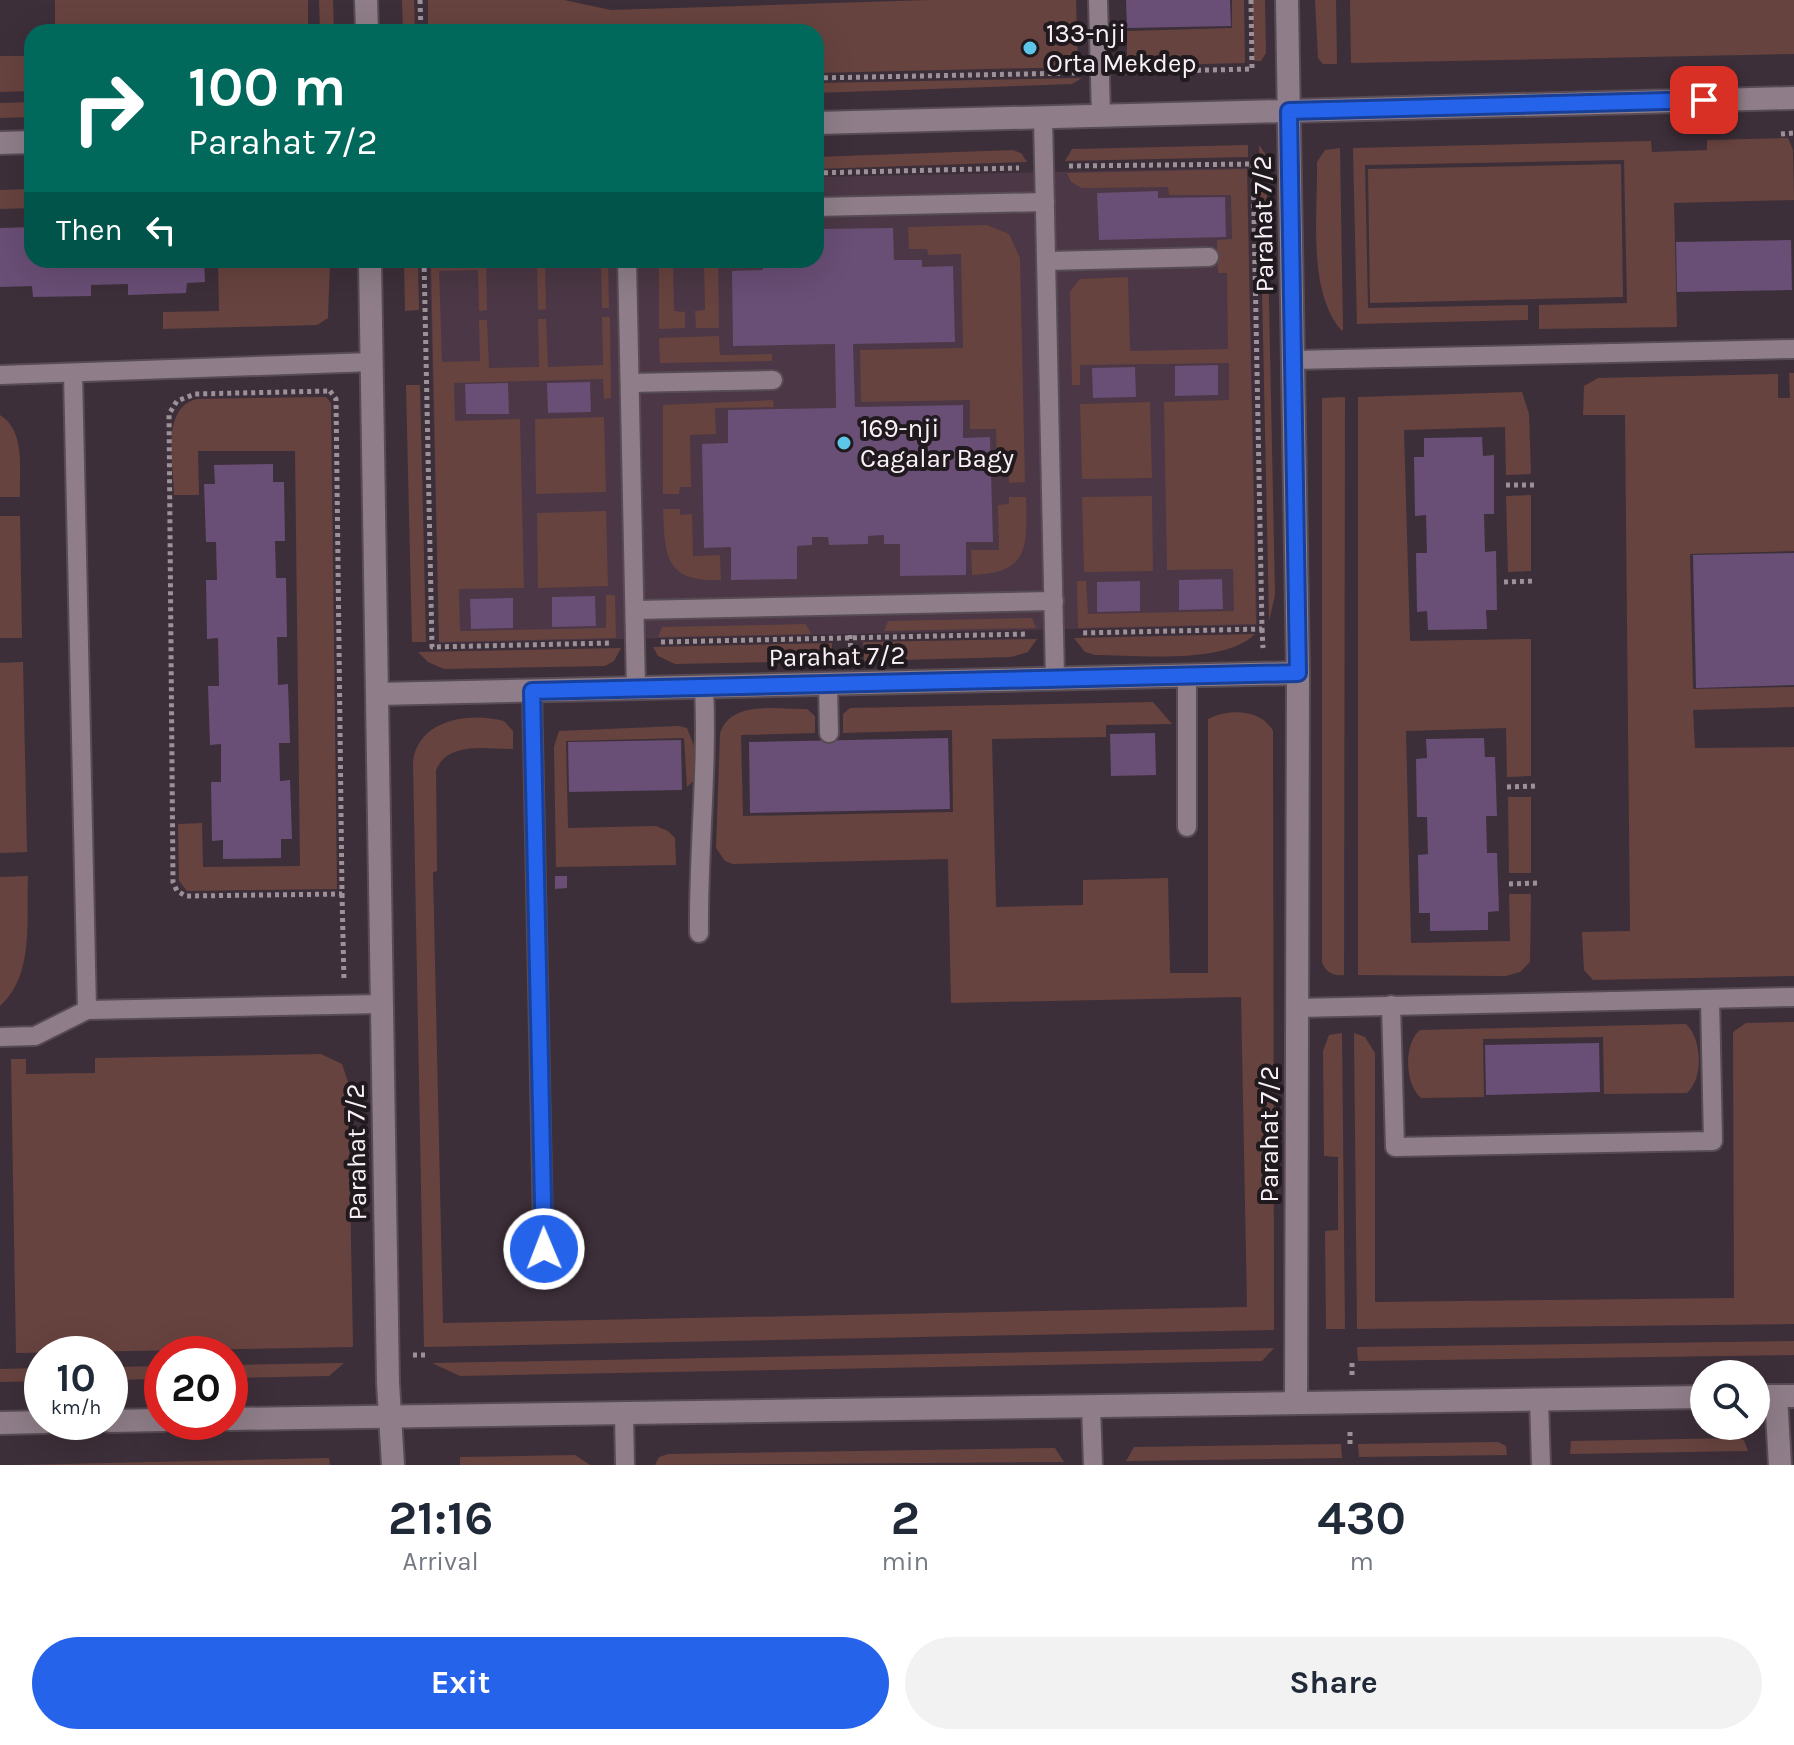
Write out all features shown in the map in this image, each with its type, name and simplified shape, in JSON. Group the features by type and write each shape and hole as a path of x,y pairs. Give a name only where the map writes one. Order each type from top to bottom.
{"street":[{"path":"366,0 367,24"},
{"name":"Parahat 7/2","path":"1287,0 1298,673 1296,1403"},
{"path":"824,123 1794,98"},
{"path":"0,143 24,142"},
{"name":"Parahat 7/2","path":"370,268 388,1383 393,1465"},
{"name":"Parahat 7/2","path":"377,694 1298,673"},
{"path":"1775,1396 1780,1465"},
{"path":"248,1419 1690,1397"},
{"path":"0,1423 24,1422"}],"lane":[{"path":"1098,0 1101,116"},
{"path":"1043,118 1055,678"},
{"path":"824,207 1045,202"},
{"path":"1047,261 1209,257"},
{"path":"627,268 636,688"},
{"path":"1293,360 1794,349"},
{"path":"0,375 372,362"},
{"path":"73,373 87,1010"},
{"path":"630,383 773,380"},
{"path":"635,610 1054,601"},
{"path":"1187,675 1187,827"},
{"path":"828,684 829,733"},
{"path":"699,933 698,871 707,738 704,687"},
{"path":"532,691 544,1277"},
{"path":"1297,1008 1794,997"},
{"path":"1391,1005 1395,1147 1538,1145 1713,1141 1710,999"},
{"path":"0,1037 35,1036 87,1010 382,1004"},
{"path":"1539,1400 1541,1465"},
{"path":"1091,1406 1093,1465"},
{"path":"624,1413 625,1465"}],"path":[{"path":"420,0 421,24"},
{"path":"824,78 1252,69 1251,0"},
{"path":"1781,134 1794,133"},
{"path":"1065,167 1253,164 1262,629 1073,633"},
{"path":"824,173 1029,167"},
{"path":"424,268 432,647 620,642"},
{"path":"342,894 186,896 175,887 168,422 177,401 189,395 330,391 336,399 344,1005"},
{"path":"1506,485 1537,485"},
{"path":"1504,582 1536,581"},
{"path":"652,642 1038,633"},
{"path":"1507,787 1536,786"},
{"path":"1509,884 1537,883"}],"shaded area":[{"path":"55,0 308,0 308,24 55,24"},
{"path":"319,0 333,0 334,24 320,24"},
{"path":"402,0 414,0 415,24 403,24"},
{"name":"133-nji Orta Mekdep","path":"428,0 564,0 611,10 929,0 1076,0 1078,67 824,73 824,24 428,24"},
{"path":"1232,0 1244,0 1245,63 1127,66 1127,31 1232,28"},
{"path":"1252,0 1265,0 1266,53 1261,61 1254,61"},
{"path":"1315,0 1336,0 1337,64 1323,64 1318,58"},
{"path":"1350,0 1794,0 1794,54 1351,63"},
{"path":"0,56 24,56 24,91 0,92"},
{"path":"1082,78 1072,84 824,93 824,83"},
{"path":"24,102 24,117 0,118 0,103"},
{"path":"1788,138 1793,150 1794,200 1674,203 1677,327 1539,329 1539,305 1627,303 1624,160 1365,165 1368,308 1528,305 1528,320 1357,324 1353,148 1651,141 1652,152 1707,150 1707,140"},
{"path":"1248,145 1248,157 1065,161 1072,149"},
{"path":"1259,145 1266,155 1275,595 1269,621"},
{"path":"1340,148 1343,330 1330,313 1323,294 1316,227 1317,162 1325,150"},
{"path":"1013,150 1021,153 1027,162 824,169 824,157"},
{"path":"1621,164 1623,297 1370,303 1368,169"},
{"name":"169-nji Cagalar Bagy","path":"1247,168 1257,625 439,643 430,268 824,268 824,177"},
{"path":"1247,169 1256,624 1078,628 1077,581 1086,581 1088,614 1234,611 1233,569 1167,570 1164,402 1229,400 1229,363 1080,365 1080,385 1072,385 1070,292 1080,279 1128,277 1130,351 1228,349 1227,273 1218,273 1217,240 1232,239 1231,195 1169,195 1168,187 1082,188 1071,182 1067,173"},
{"path":"24,189 24,208 0,209 0,190"},
{"path":"987,225 1009,234 1020,258 1025,482 1009,483 1009,475 997,475 996,429 970,429 970,400 861,402 860,350 963,348 961,254 928,255 927,249 909,249 908,227"},
{"path":"218,268 330,268 328,318 317,325 163,329 163,312 219,311"},
{"path":"404,268 418,268 419,310 405,311"},
{"path":"431,268 486,268 487,310 479,311 478,270 439,271 442,362 480,361 479,320 487,320 489,368 539,367 538,319 546,319 548,367 603,365 602,317 610,317 611,398 604,399 603,379 454,383 455,421 520,419 524,588 459,589 460,631 606,628 606,595 615,595 616,638 439,642"},
{"path":"537,268 545,268 546,309 538,310"},
{"path":"601,268 608,268 609,308 602,308"},
{"path":"659,268 673,268 674,311 685,312 685,328 659,329"},
{"path":"704,268 718,268 719,328 696,328 695,311 705,310"},
{"path":"719,336 720,355 772,354 772,361 660,363 659,338"},
{"path":"1789,373 1794,373 1794,551 1690,554 1693,689 1794,687 1794,707 1693,710 1695,748 1794,747 1794,976 1593,980 1584,970 1582,932 1630,931 1625,415 1583,415 1584,386 1598,378 1778,374 1778,398 1790,398"},
{"path":"406,385 420,385 426,642 412,642"},
{"path":"1522,392 1529,414 1531,474 1506,475 1505,427 1404,430 1410,641 1531,639 1531,776 1507,777 1506,728 1406,731 1411,943 1510,941 1509,894 1531,894 1530,962 1520,972 1506,976 1358,975 1358,397"},
{"path":"326,397 331,403 337,889 187,891 179,881 178,824 202,823 203,867 300,866 295,451 198,451 199,495 174,495 173,425 185,404 197,399"},
{"path":"1345,397 1344,975 1340,975 1328,971 1322,962 1322,398"},
{"path":"773,400 774,407 715,408 716,434 690,435 691,487 680,487 679,494 663,494 663,405"},
{"path":"1150,402 1152,478 1082,479 1080,404"},
{"path":"0,415 14,431 17,441 20,497 0,497"},
{"path":"604,417 606,492 536,494 535,419"},
{"path":"1531,495 1531,571 1508,572 1506,496"},
{"path":"1152,496 1153,571 1084,572 1082,497"},
{"path":"1009,497 1026,497 1025,543 1021,554 1015,563 1005,569 972,575 971,550 999,550 998,505 1009,504"},
{"path":"663,509 680,509 680,515 692,514 693,556 720,555 721,580 689,576 672,563 665,541"},
{"path":"606,511 608,586 538,588 537,513"},
{"path":"0,516 20,516 22,638 0,638"},
{"path":"1032,618 1036,628 884,631 888,621"},
{"path":"806,624 811,634 658,637 662,627"},
{"path":"1255,634 1241,644 1223,650 1156,657 1095,655 1085,652 1074,638"},
{"path":"1037,639 1028,652 1011,657 864,661 863,642"},
{"path":"832,643 832,661 675,664 658,656 653,647"},
{"path":"621,648 614,661 605,666 444,669 428,662 418,652"},
{"path":"23,662 27,852 0,853 0,663"},
{"path":"1153,702 1172,724 1106,725 1106,737 992,739 996,907 1083,905 1083,880 1168,878 1170,973 1208,973 1208,719 1225,713 1244,713 1261,718 1273,731 1274,1330 424,1347 413,761 417,747 435,728 448,722 476,718 504,721 513,731 513,749 459,751 449,754 436,770 437,871 433,872 443,1323 1247,1307 1241,997 951,1003 948,859 733,864 725,861 716,848 720,734 725,723 744,711 807,709 815,716 815,733 741,735 743,816 953,812 952,730 843,733 843,714 850,708"},
{"path":"687,728 694,746 694,780 687,787 684,738 566,741 568,828 656,826 675,838 676,865 556,867 554,747 559,731"},
{"path":"1508,797 1531,797 1531,873 1509,873"},
{"path":"28,876 24,963 19,979 0,1006 0,877"},
{"path":"1794,1022 1794,1324 1357,1329 1354,1033 1365,1037 1375,1053 1375,1302 1734,1298 1733,1032 1746,1023"},
{"path":"1686,1024 1695,1039 1699,1058 1696,1078 1687,1093 1604,1094 1603,1037 1483,1039 1484,1097 1421,1098 1409,1074 1411,1045 1420,1030"},
{"path":"1342,1033 1345,1329 1326,1329 1325,1231 1338,1230 1338,1157 1324,1156 1323,1051 1329,1035"},
{"path":"321,1054 342,1064 348,1082 353,1347 248,1349 248,1336 144,1336 144,1351 128,1351 128,1336 24,1336 24,1353 16,1353 11,1059 26,1059 26,1074 95,1073 95,1058"},
{"path":"1794,1341 1794,1355 1358,1361 1357,1347"},
{"path":"1274,1348 1262,1361 460,1376 432,1363"},
{"path":"344,1363 329,1376 248,1378 248,1365"},
{"path":"144,1366 144,1379 128,1380 128,1367"},
{"path":"24,1368 24,1381 0,1382 0,1369"},
{"path":"1744,1440 1748,1451 1570,1454 1571,1441"},
{"path":"1498,1442 1506,1446 1507,1455 1359,1457 1358,1444"},
{"path":"1341,1444 1342,1458 1126,1461 1134,1447"},
{"path":"1055,1448 1064,1462 655,1465 659,1457 668,1454"},
{"path":"575,1455 590,1465 460,1465 460,1457"},
{"path":"329,1458 330,1465 17,1465"}],"building":[{"path":"1126,0 1230,0 1231,26 1127,28"},
{"path":"1158,191 1158,198 1225,197 1226,237 1099,240 1097,193"},
{"path":"24,227 24,268 204,268 205,282 187,283 186,293 128,295 128,284 91,285 91,296 33,297 32,286 0,287 0,228"},
{"path":"893,228 894,260 922,260 922,267 953,266 955,342 853,344 855,407 963,405 963,438 990,437 993,542 966,542 966,575 900,576 900,544 884,544 884,535 868,536 868,544 829,545 828,537 812,537 812,545 797,546 797,579 731,580 731,547 704,548 702,444 728,443 728,410 836,408 835,344 733,346 732,271 824,268 824,229"},
{"path":"1791,240 1792,290 1677,292 1676,242"},
{"path":"1218,365 1218,395 1175,396 1175,366"},
{"path":"1135,367 1136,397 1093,398 1092,368"},
{"path":"590,382 591,412 548,413 547,383"},
{"path":"508,383 509,414 466,414 465,384"},
{"path":"1482,437 1483,456 1494,455 1494,514 1484,514 1485,552 1496,551 1497,610 1486,610 1487,629 1428,630 1427,611 1417,612 1416,553 1427,553 1426,515 1415,516 1414,457 1424,457 1424,438"},
{"path":"273,464 273,482 284,482 285,541 275,541 276,578 286,578 287,637 277,637 278,685 288,684 290,743 279,743 280,781 290,780 292,839 281,839 281,858 223,859 223,840 212,841 211,782 221,782 221,744 210,745 208,686 219,686 218,638 207,639 206,580 217,580 216,542 206,542 204,484 215,484 214,465"},
{"path":"1794,553 1794,685 1696,688 1693,555"},
{"path":"1222,579 1223,609 1179,610 1179,580"},
{"path":"1140,581 1140,611 1097,612 1097,582"},
{"path":"595,596 596,626 552,627 552,597"},
{"path":"513,598 513,628 471,629 470,599"},
{"path":"1155,733 1156,775 1111,776 1110,734"},
{"path":"948,738 950,809 750,813 749,742"},
{"path":"1484,738 1485,757 1495,757 1497,816 1486,816 1487,853 1497,853 1499,911 1488,912 1488,930 1430,931 1430,913 1419,913 1418,855 1428,854 1427,817 1417,817 1416,759 1427,758 1426,739"},
{"path":"681,740 682,790 569,792 568,742"},
{"path":"555,876 567,876 567,888 555,889"},
{"path":"1599,1043 1600,1092 1486,1095 1485,1045"}],"place":[{"name":"133-nji Orta Mekdep","path":"1030,48"},
{"name":"169-nji Cagalar Bagy","path":"844,443"}],"route":[{"path":"544,1249 532,691 1298,673 1289,111 1704,100"}]}
